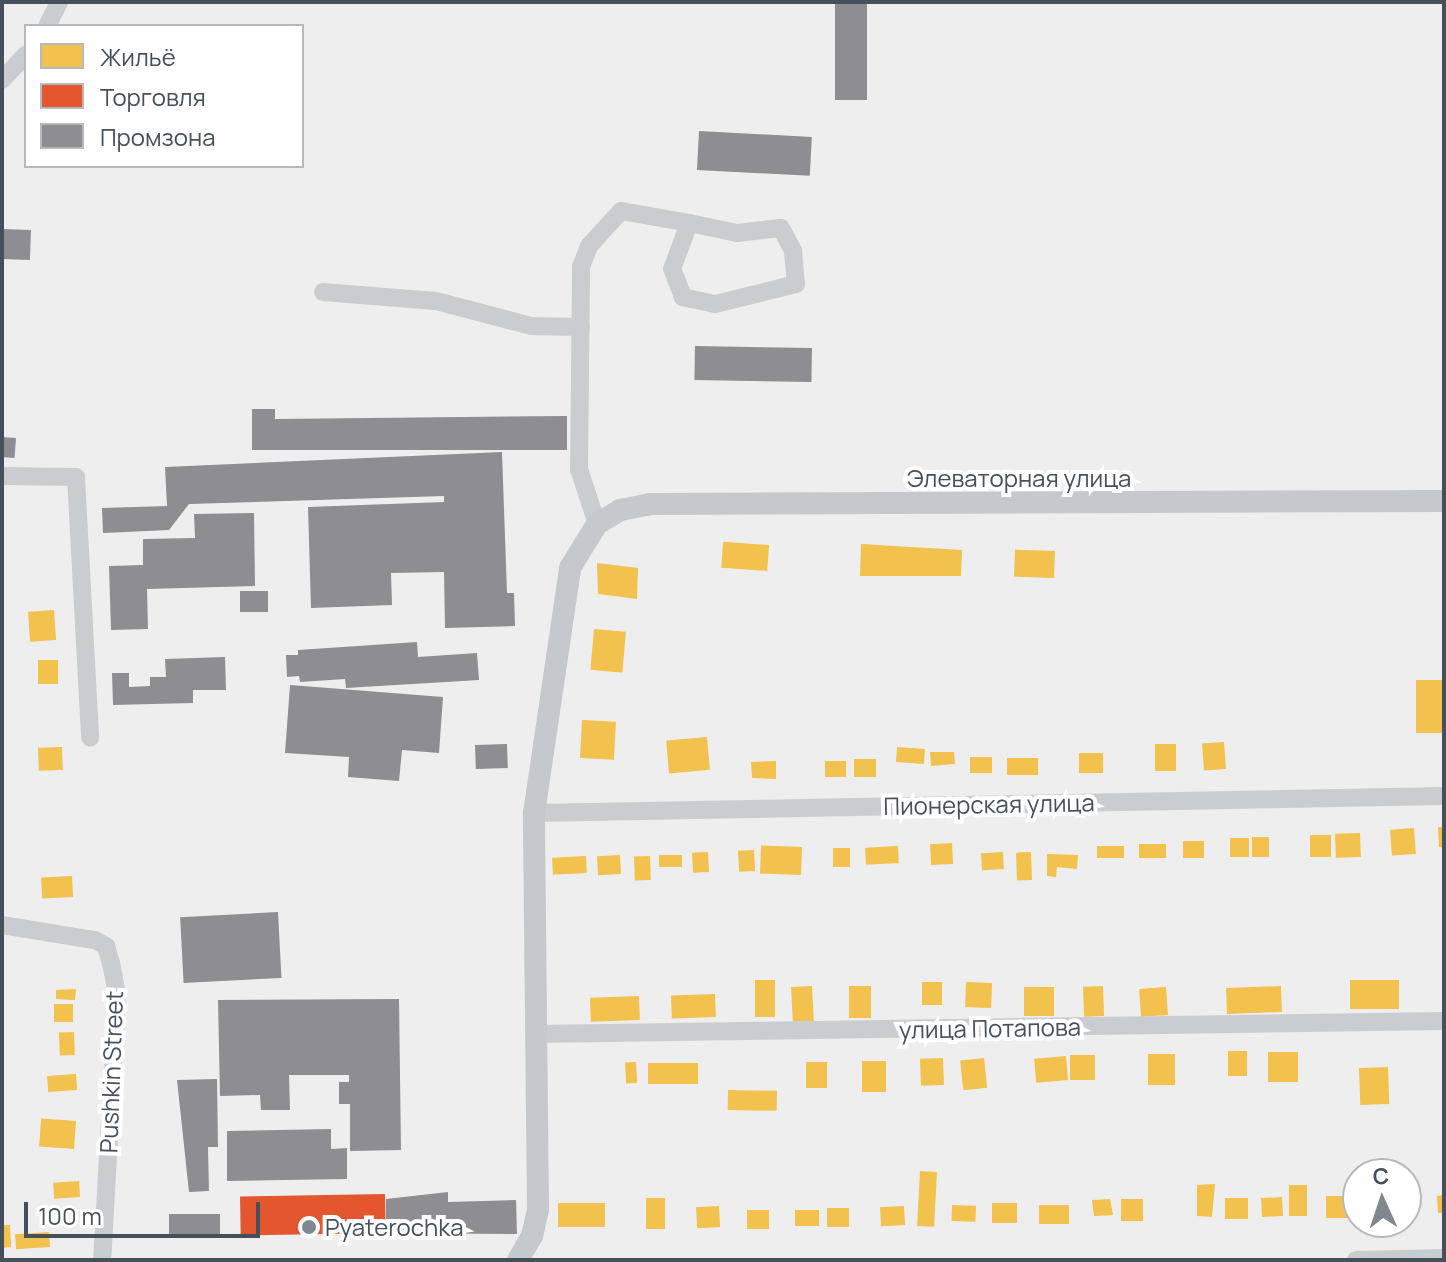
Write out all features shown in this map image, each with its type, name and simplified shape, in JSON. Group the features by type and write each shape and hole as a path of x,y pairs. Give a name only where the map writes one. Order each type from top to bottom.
{"main road":[{"name":"Элеваторная улица","path":"597,524 620,510 650,504 1444,501"},
{"path":"523,1259 538,1209 534,813 570,568 597,524"}],"street":[{"path":"48,24 59,2"},
{"path":"2,80 24,56"},
{"path":"597,524 579,469 581,267 589,246 621,211 689,223 737,233 781,228 793,251 796,284 715,304 683,297 672,269 689,223"},
{"path":"323,292 436,301 531,326 581,327"},
{"path":"2,476 76,477 90,738"},
{"name":"Пионерская улица","path":"534,813 1444,796"},
{"name":"Pushkin Street","path":"2,925 95,940 106,946 117,995 102,1260"},
{"name":"улица Потапова","path":"535,1034 1444,1021"},
{"path":"1356,1260 1444,1258"}],"building: Жильё":[{"path":"723,542 769,545 767,571 721,568"},
{"path":"861,544 962,550 961,576 860,576"},
{"path":"1015,550 1055,551 1054,578 1014,577"},
{"path":"597,563 638,568 637,599 598,594"},
{"path":"54,610 56,640 30,642 28,612"},
{"path":"594,629 626,632 622,673 590,670"},
{"path":"38,660 58,660 58,684 38,684"},
{"path":"1416,680 1444,680 1444,733 1416,733"},
{"path":"582,720 616,722 614,760 580,758"},
{"path":"707,737 710,770 669,773 666,741"},
{"path":"1224,742 1226,769 1204,770 1202,744"},
{"path":"1155,744 1176,744 1176,771 1155,771"},
{"path":"62,747 63,770 39,771 38,748"},
{"path":"897,747 925,749 924,764 896,762"},
{"path":"930,752 954,752 955,764 931,766"},
{"path":"1079,753 1103,753 1103,773 1079,773"},
{"path":"970,757 992,757 992,773 970,773"},
{"path":"1007,758 1038,758 1038,775 1007,775"},
{"path":"854,759 876,759 876,777 854,777"},
{"path":"776,761 776,779 752,778 751,762"},
{"path":"825,761 846,761 846,777 825,777"},
{"path":"1438,827 1444,827 1444,847 1439,847"},
{"path":"1414,828 1416,854 1392,856 1390,830"},
{"path":"1360,833 1361,857 1336,858 1335,834"},
{"path":"1310,835 1331,835 1331,857 1310,857"},
{"path":"1252,837 1269,837 1269,857 1252,857"},
{"path":"1230,838 1249,838 1249,857 1230,857"},
{"path":"1183,841 1204,841 1204,858 1183,858"},
{"path":"952,843 953,864 931,865 930,844"},
{"path":"1139,844 1166,844 1166,858 1139,858"},
{"path":"761,846 802,847 801,875 760,874"},
{"path":"898,846 899,863 866,865 865,848"},
{"path":"1097,846 1124,846 1124,858 1097,858"},
{"path":"833,848 850,848 850,867 833,867"},
{"path":"754,850 755,871 739,872 738,851"},
{"path":"708,852 709,872 693,873 692,853"},
{"path":"1003,852 1004,869 982,870 981,853"},
{"path":"1031,852 1032,880 1017,881 1016,853"},
{"path":"1047,854 1078,855 1077,869 1057,867 1056,877 1047,876"},
{"path":"620,855 621,874 598,875 597,856"},
{"path":"659,855 682,855 682,867 659,867"},
{"path":"586,856 587,873 553,875 552,858"},
{"path":"650,856 651,880 635,881 634,857"},
{"path":"72,876 73,897 42,899 41,878"},
{"path":"755,980 775,980 775,1017 755,1017"},
{"path":"1350,980 1399,980 1399,1009 1350,1009"},
{"path":"922,982 942,982 942,1005 922,1005"},
{"path":"966,982 992,983 991,1008 965,1007"},
{"path":"812,986 814,1021 793,1022 791,987"},
{"path":"849,986 871,986 871,1018 849,1018"},
{"path":"1103,986 1104,1016 1084,1017 1083,987"},
{"path":"1281,986 1282,1012 1227,1014 1226,988"},
{"path":"1024,987 1054,987 1054,1016 1024,1016"},
{"path":"1166,987 1168,1015 1141,1017 1139,989"},
{"path":"76,989 75,1000 56,999 56,990"},
{"path":"715,994 716,1017 672,1019 671,996"},
{"path":"639,996 640,1020 591,1022 590,998"},
{"path":"54,1004 73,1004 73,1022 54,1022"},
{"path":"74,1032 75,1055 60,1056 59,1033"},
{"path":"1228,1051 1247,1051 1247,1076 1228,1076"},
{"path":"1268,1052 1298,1052 1298,1082 1268,1082"},
{"path":"1148,1054 1175,1054 1175,1085 1148,1085"},
{"path":"1070,1055 1095,1055 1095,1080 1070,1080"},
{"path":"1066,1056 1068,1080 1036,1083 1034,1059"},
{"path":"943,1058 944,1085 921,1086 920,1059"},
{"path":"984,1058 987,1088 963,1090 960,1061"},
{"path":"862,1061 886,1061 886,1092 862,1092"},
{"path":"636,1062 637,1083 626,1084 625,1063"},
{"path":"806,1062 827,1062 827,1088 806,1088"},
{"path":"648,1063 698,1063 698,1084 648,1084"},
{"path":"1388,1067 1389,1104 1360,1105 1359,1068"},
{"path":"76,1074 77,1090 48,1092 47,1076"},
{"path":"728,1090 777,1091 777,1111 728,1110"},
{"path":"41,1119 76,1121 74,1149 39,1146"},
{"path":"920,1171 937,1172 934,1227 917,1226"},
{"path":"79,1181 80,1197 54,1199 53,1183"},
{"path":"1215,1184 1212,1217 1197,1216 1197,1185"},
{"path":"1289,1185 1307,1185 1307,1216 1289,1216"},
{"path":"1444,1195 1444,1213 1438,1213 1437,1196"},
{"path":"1326,1196 1342,1196 1342,1218 1326,1218"},
{"path":"1282,1197 1283,1216 1262,1217 1261,1198"},
{"path":"646,1198 665,1198 665,1229 646,1229"},
{"path":"1225,1198 1248,1198 1248,1219 1225,1219"},
{"path":"1110,1199 1113,1215 1094,1216 1092,1200"},
{"path":"1121,1199 1143,1199 1143,1221 1121,1221"},
{"path":"558,1203 605,1203 605,1227 558,1227"},
{"path":"992,1203 1017,1203 1017,1223 992,1223"},
{"path":"952,1205 976,1206 975,1222 951,1221"},
{"path":"1039,1205 1069,1205 1069,1224 1039,1224"},
{"path":"719,1206 720,1227 697,1228 696,1207"},
{"path":"904,1206 905,1225 881,1226 880,1207"},
{"path":"827,1208 849,1208 849,1227 827,1227"},
{"path":"747,1210 769,1210 769,1229 747,1229"},
{"path":"795,1210 819,1210 819,1226 795,1226"},
{"path":"2,1225 10,1225 11,1247 2,1248"},
{"path":"49,1232 50,1247 16,1249 15,1234"}],"building: Торговля":[{"path":"385,1194 386,1233 241,1236 240,1197"}],"building: Промзона":[{"path":"835,2 867,2 867,100 835,100"},
{"path":"699,131 812,137 810,176 697,170"},
{"path":"2,229 31,230 30,260 2,259"},
{"path":"695,346 812,348 811,382 694,380"},
{"path":"252,409 275,409 275,419 567,416 567,450 252,450"},
{"path":"2,437 16,438 15,458 2,457"},
{"path":"502,452 507,593 514,593 515,626 445,628 444,572 391,573 392,605 311,608 308,507 444,502 444,496 189,504 169,530 103,533 102,508 167,506 165,467"},
{"path":"254,513 255,586 147,589 148,629 111,630 109,566 143,565 143,539 195,538 194,514"},
{"path":"240,591 268,591 268,612 240,612"},
{"path":"417,642 418,657 477,653 479,680 346,688 345,679 300,682 299,676 287,677 286,655 298,655 298,650"},
{"path":"225,657 226,690 193,690 193,703 113,705 112,673 129,673 129,687 150,686 150,677 166,677 165,659"},
{"path":"290,685 443,697 439,753 402,750 399,781 348,777 349,757 285,753"},
{"path":"507,744 508,768 476,769 475,745"},
{"path":"278,912 281,978 184,983 180,917"},
{"path":"399,999 401,1150 350,1151 350,1104 339,1104 339,1082 349,1082 349,1075 289,1075 290,1110 261,1110 260,1095 220,1096 218,1000"},
{"path":"217,1079 218,1147 208,1147 209,1191 189,1192 177,1080"},
{"path":"331,1129 331,1149 347,1148 347,1179 227,1181 227,1131"},
{"path":"448,1192 448,1202 516,1200 517,1234 386,1233 386,1199"},
{"path":"169,1214 220,1214 220,1238 169,1238"}],"place":[{"name":"Pyaterochka","path":"309,1227"}]}
